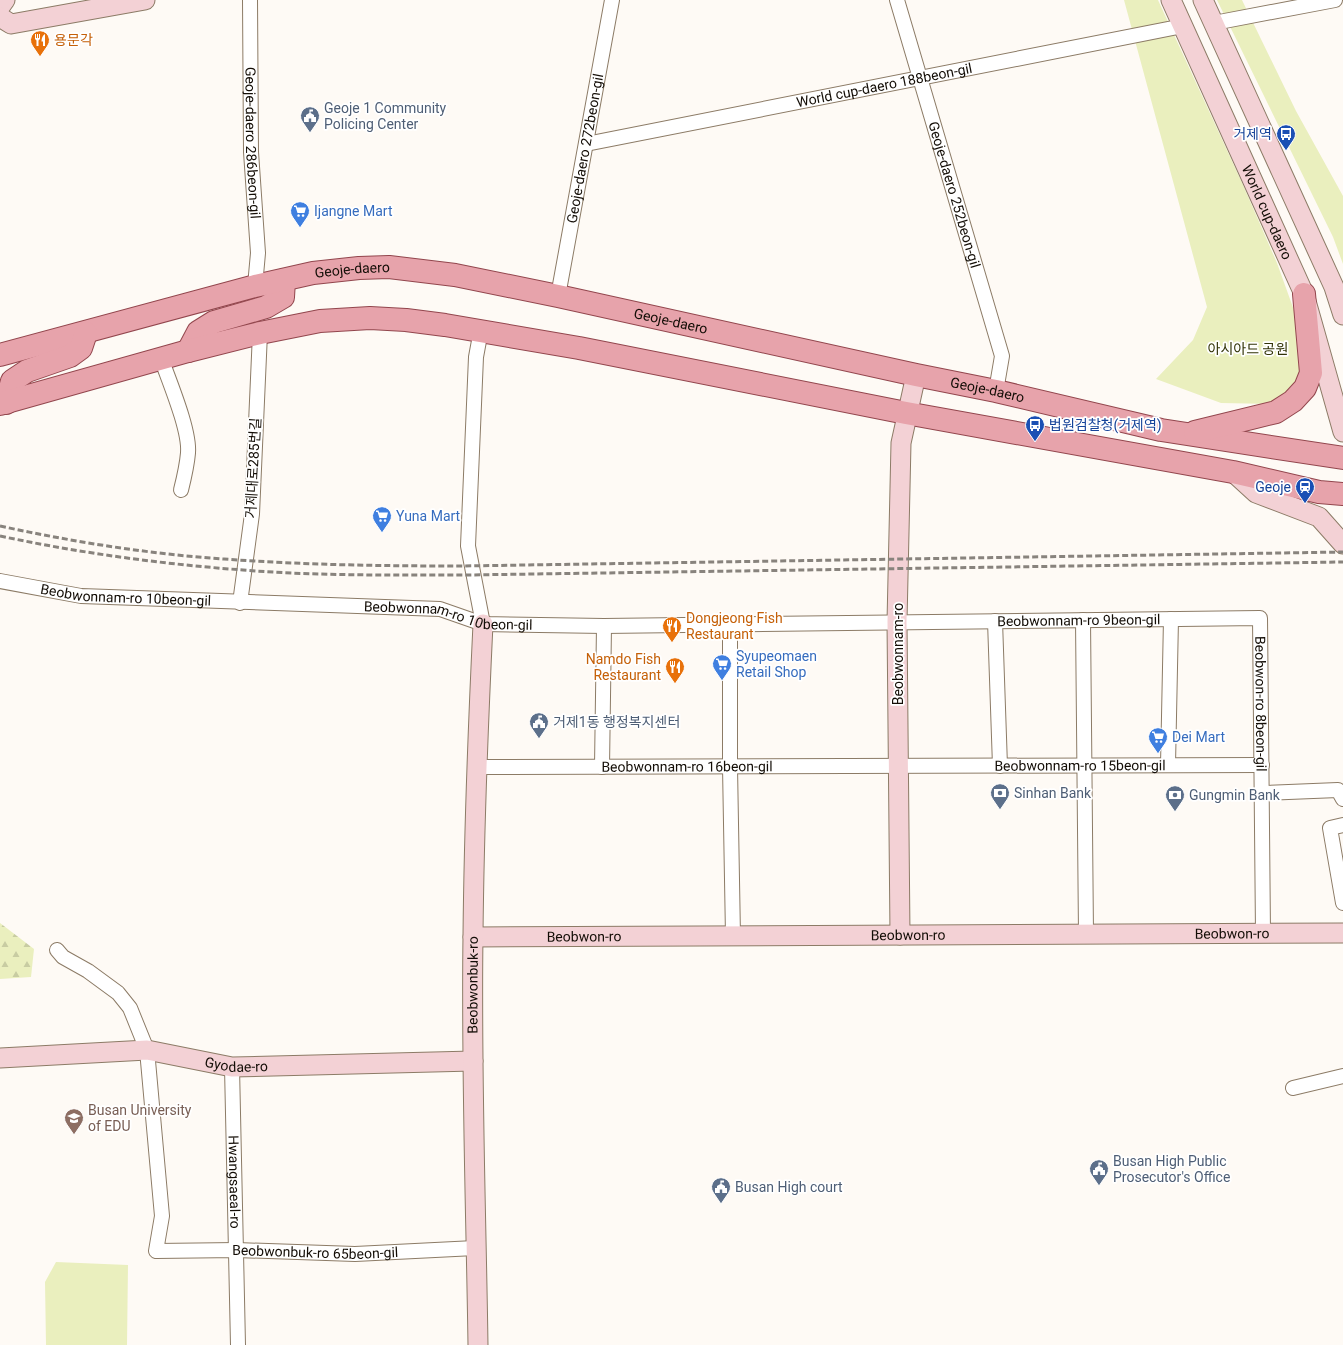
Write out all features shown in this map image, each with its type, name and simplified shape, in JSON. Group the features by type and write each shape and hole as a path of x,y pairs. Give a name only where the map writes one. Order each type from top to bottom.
{"main road":[{"path":"0,7 5,0"},
{"path":"0,17 11,24 145,0"},
{"name":"World cup-daero","path":"1171,0 1304,294 1343,432"},
{"name":"World cup-daero","path":"1203,0 1334,287 1343,315"},
{"name":"Geoje-daero","path":"0,356 255,286 313,273 359,268 389,267 455,274 916,375 996,390 1161,430 1343,458"},
{"path":"188,351 198,332 214,322 266,307 283,297 284,280"},
{"path":"1189,434 1276,412 1293,401 1305,388 1311,373 1304,294"},
{"path":"3,403 161,358 260,333 320,321 370,318 406,320 481,330 906,413 1233,472 1319,492 1343,494"},
{"path":"3,403 12,381 27,371 70,356 81,348 86,332"},
{"name":"Beobwonnam-ro","path":"900,935 897,622 901,443 906,413 916,375"},
{"path":"1233,472 1256,493 1319,517 1343,544"},
{"name":"Beobwonbuk-ro","path":"478,1345 475,1248 473,936 476,767 483,624"},
{"name":"Beobwon-ro","path":"473,936 1343,933"},
{"name":"Gyodae-ro","path":"0,1058 147,1050 232,1067 473,1061"}],"street":[{"name":"Geoje-daero 286beon-gil","path":"250,0 251,152 258,253 255,286"},
{"name":"Geoje-daero 272beon-gil","path":"558,296 612,0"},
{"name":"Geoje-daero 252beon-gil","path":"897,0 1002,356 996,390"},
{"path":"1214,23 1335,0"},
{"name":"World cup-daero 188beon-gil","path":"586,144 1183,26"},
{"path":"481,330 476,356 468,546 483,624"},
{"name":"거제대로285번길","path":"240,603 252,514 260,333"},
{"path":"161,358 187,437 188,452 181,490"},
{"name":"Beobwonnam-ro 10beon-gil","path":"0,581 81,596 240,603 440,609 483,624 604,626 897,622"},
{"name":"Beobwonnam-ro 9beon-gil","path":"897,622 1260,618"},
{"name":"Beobwon-ro 8beon-gil","path":"1260,618 1263,793 1263,933"},
{"path":"1168,765 1171,619"},
{"path":"1083,620 1086,934"},
{"path":"995,621 1000,766"},
{"path":"730,624 730,767 733,936"},
{"path":"602,767 604,626"},
{"name":"Beobwonnam-ro 15beon-gil","path":"898,766 1262,765"},
{"name":"Beobwonnam-ro 16beon-gil","path":"476,767 898,766"},
{"path":"1263,793 1338,790 1343,799"},
{"path":"1343,826 1330,828 1343,903"},
{"path":"57,950 63,957 88,970 118,993 130,1008 147,1050"},
{"name":"Beobwonbuk-ro 65beon-gil","path":"147,1050 162,1216 156,1251 237,1250 355,1254 475,1248"},
{"name":"Hwangsaeal-ro","path":"232,1067 238,1345"},
{"path":"1293,1088 1343,1076"}],"green space":[{"name":"아시아드 공원","path":"1124,0 1158,0 1277,263 1295,313 1306,366 1297,387 1278,404 1221,403 1156,379 1193,340 1207,307"},
{"path":"1217,0 1242,0 1296,111 1343,196 1343,264 1333,237"},
{"path":"0,923 34,949 31,977 0,979"},
{"path":"56,1262 128,1265 127,1345 46,1345 45,1282"}],"railway":[{"path":"0,526 140,551 196,557 314,564 463,566 1343,552"},
{"path":"0,536 90,553 182,565 271,572 327,574 467,575 1343,562"}],"place":[{"name":"용문각","path":"40,57"},
{"name":"Geoje 1 Community Policing Center","path":"310,133"},
{"name":"거제역","path":"1286,151"},
{"name":"Ijangne Mart","path":"300,228"},
{"name":"법원검찰청(거제역)","path":"1035,442"},
{"name":"Geoje","path":"1305,504"},
{"name":"Yuna Mart","path":"382,533"},
{"name":"Dongjeong Fish Restaurant","path":"672,643"},
{"name":"Syupeomaen Retail Shop","path":"722,681"},
{"name":"Namdo Fish Restaurant","path":"675,684"},
{"name":"거제1동 행정복지센터","path":"539,739"},
{"name":"Dei Mart","path":"1158,754"},
{"name":"Sinhan Bank","path":"1000,810"},
{"name":"Gungmin Bank","path":"1175,812"},
{"name":"Busan University of EDU","path":"74,1135"},
{"name":"Busan High Public Prosecutor's Office","path":"1099,1186"},
{"name":"Busan High court","path":"721,1204"}]}
